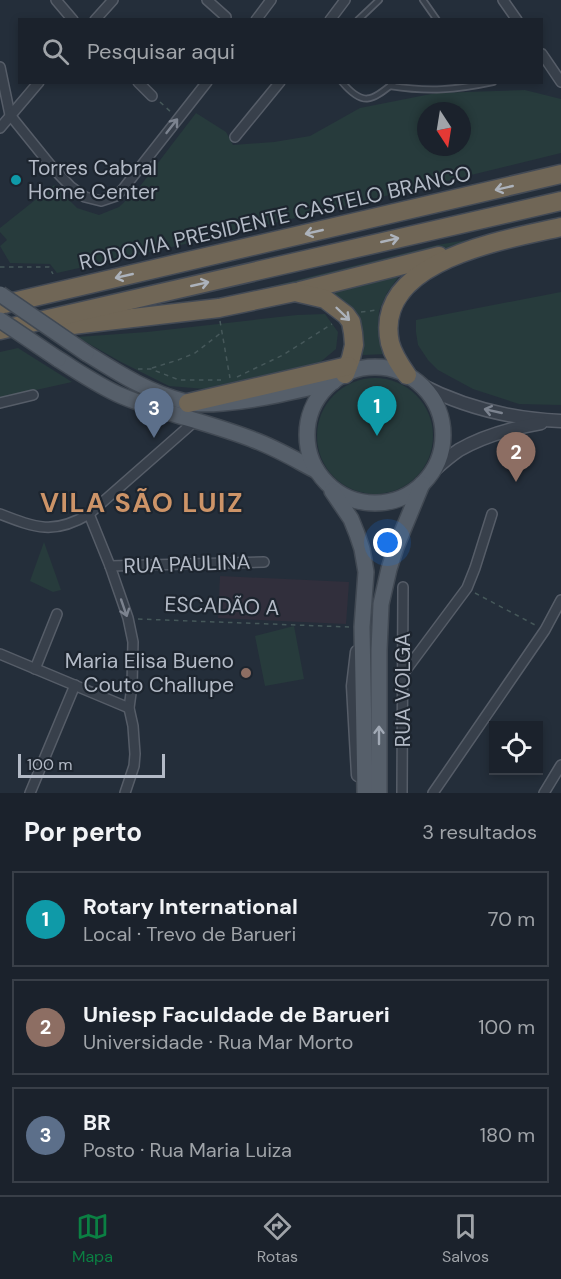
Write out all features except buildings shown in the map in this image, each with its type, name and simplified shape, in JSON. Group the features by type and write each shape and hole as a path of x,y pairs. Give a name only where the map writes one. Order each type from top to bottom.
{"highway":[{"name":"RODOVIA PRESIDENTE CASTELO BRANCO","path":"0,305 561,174"},
{"path":"0,332 561,201"},
{"path":"0,332 219,308 295,292 561,227"},
{"path":"413,380 396,359 390,343 391,308 400,292 413,279 470,249"},
{"path":"183,404 342,374 354,345 351,322 346,315 325,299 295,292"}],"main road":[{"path":"0,294 129,380 183,404"},
{"path":"0,320 108,390 137,402 160,407 255,440 317,471"},
{"path":"327,483 337,492 349,498 374,503 400,498 422,484 433,471 442,445 441,418 433,400 413,380 389,369 371,368 342,374 316,402 307,430 311,458 317,471 351,519 362,549 366,581 362,627 365,793"},
{"path":"379,793 381,604 396,547 422,484"}],"street":[{"path":"56,0 71,18"},
{"path":"97,18 113,0"},
{"path":"207,0 225,17"},
{"path":"258,18 271,0"},
{"path":"332,18 345,0"},
{"path":"503,0 516,18"},
{"path":"0,67 10,115 71,187 85,197 102,201 116,196 123,189 205,84"},
{"path":"546,68 561,82"},
{"path":"0,128 37,84"},
{"path":"140,84 152,96"},
{"path":"235,137 278,84"},
{"path":"413,380 441,395 473,406 556,421"},
{"path":"0,403 33,395"},
{"path":"0,516 45,528 66,526 89,514 195,421"},
{"path":"433,471 457,451 496,432 556,421"},
{"path":"89,514 110,566 132,633 132,686 129,708 135,754 134,766 125,793"},
{"path":"404,674 467,588 492,514"},
{"name":"RUA PAULINA","path":"110,566 264,562"},
{"name":"RUA VOLGA","path":"402,793 403,587"},
{"path":"433,793 545,630 561,602"},
{"path":"561,602 561,611"},
{"path":"35,669 57,614"},
{"path":"359,793 353,686 362,627"},
{"path":"0,654 129,708"},
{"path":"30,793 75,685"},
{"path":"547,789 561,765"},
{"path":"547,789 561,784"}],"lane":[{"path":"360,18 379,0"},
{"path":"423,0 436,18"},
{"path":"344,84 360,98 368,99 377,96 392,84"},
{"path":"390,86 414,90 440,90 484,84"}],"path":[{"path":"152,96 179,118"},
{"path":"0,267 49,267 53,274"},
{"path":"219,308 230,380 284,355 346,315 391,308"},
{"path":"134,369 151,369 195,353 222,332"},
{"path":"151,369 179,380 220,380"},
{"path":"467,588 545,630"},
{"name":"ESCADÃO A","path":"128,618 362,627"}],"shaded area":[{"path":"220,576 349,582 346,624 218,618"}],"green space":[{"path":"525,90 561,99 561,153 225,235 57,273 50,264 10,263 0,246 7,240 0,232 0,228 54,185 77,208 99,215 119,207 138,189 196,113 226,132 233,145 310,136 360,108 436,93"},
{"path":"515,232 421,262 399,276 387,293 379,311 378,329 386,354 363,355 363,338 359,320 349,306 333,294 221,299 437,245"},
{"path":"561,292 561,405 519,404 473,389 438,370 418,345 416,320"},
{"path":"325,314 338,332 336,349 318,364 205,389 169,386 77,337 147,332 297,315"},
{"path":"18,348 72,382 0,398 0,352"},
{"path":"375,378 397,383 416,395 428,414 433,436 428,458 416,477 397,489 375,494 353,489 334,477 322,458 317,436 322,414 334,395 353,383"},
{"path":"44,542 61,590 53,592 30,581"},
{"path":"294,626 304,679 265,686 255,636"}],"place":[{"name":"Torres Cabral Home Center","path":"16,180"},
{"name":"Rotary International","path":"377,436"},
{"name":"BR","path":"154,438"},
{"name":"Uniesp Faculdade de Barueri","path":"516,482"},
{"name":"Maria Elisa Bueno Couto Challupe","path":"246,673"}],"district":[{"name":"VILA SÃO LUIZ","path":"142,503"}]}
